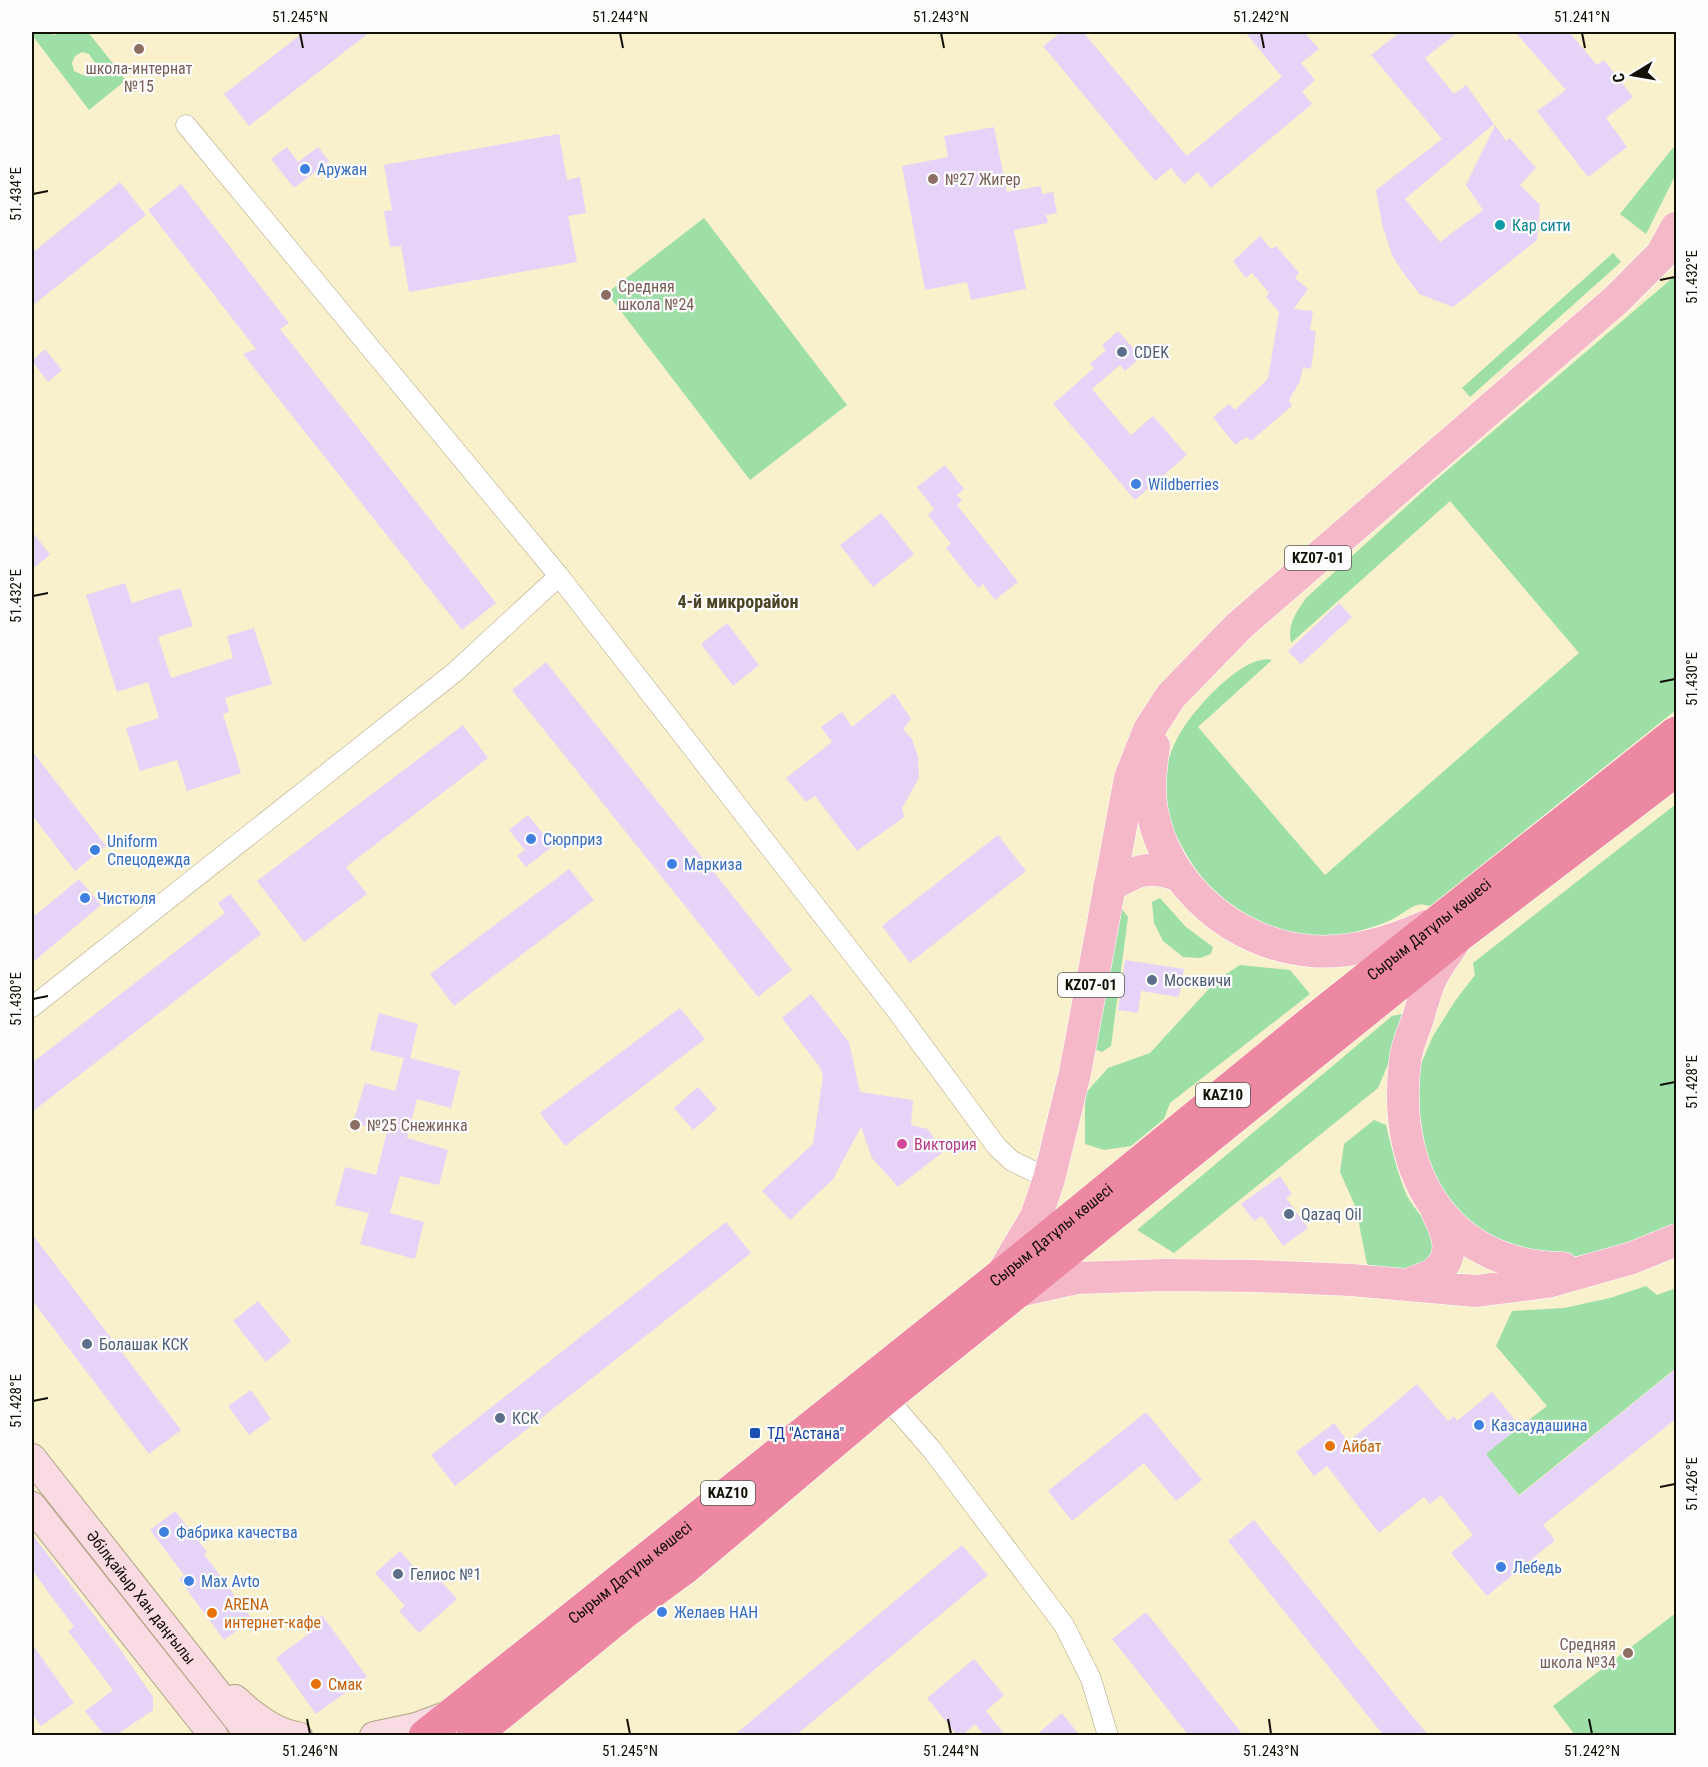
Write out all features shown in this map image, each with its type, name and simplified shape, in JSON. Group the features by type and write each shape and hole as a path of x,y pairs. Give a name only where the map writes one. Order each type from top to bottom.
{"highway":[{"name":"Сырым Датұлы көшесі","path":"1450,927 1677,733"},
{"name":"Сырым Датұлы көшесі","path":"477,1725 879,1388 1011,1282 1314,1020 1677,770"},
{"name":"Сырым Датұлы көшесі","path":"425,1736 477,1725 686,1567 879,1388"}],"main road":[{"name":"KZ07-01","path":"1011,1282 1049,1179 1075,1073 1130,778 1149,730 1171,696 1239,626 1616,300 1660,255 1677,228"},
{"name":"KZ07-01","path":"1171,696 1154,744 1150,778 1151,809 1160,843 1178,875 1199,901 1249,934 1285,947 1313,951 1359,949 1450,927"},
{"path":"1109,887 1132,873 1144,869 1161,870 1178,875"},
{"path":"1410,1284 1436,1273 1446,1261 1449,1244 1448,1235 1418,1175 1408,1145 1403,1090 1406,1053 1450,927"},
{"path":"1436,1209 1462,1236 1487,1252 1515,1263 1561,1268 1632,1258"},
{"path":"1011,1282 1164,1275 1256,1276 1410,1284 1476,1291 1547,1282 1632,1258 1677,1240"},
{"name":"Әбілқайыр Хан даңғылы","path":"32,1458 251,1736"},
{"name":"Әбілқайыр Хан даңғылы","path":"32,1506 214,1736"},
{"path":"187,1654 245,1708 269,1724 298,1736"},
{"path":"164,1672 192,1736"},
{"path":"374,1736 416,1726 477,1725"}],"street":[{"path":"186,125 559,576 897,1011 997,1147 1012,1161 1049,1179"},
{"path":"32,1007 455,672 559,576"},
{"path":"879,1388 932,1450 1064,1625 1091,1678 1108,1736"}],"green space":[{"path":"32,32 46,32 54,35 62,32 88,32 126,80 89,110","holes":["82,52 89,54 95,63 90,73 83,75 74,71 72,63 75,56"]},
{"path":"1676,144 1676,174 1646,234 1620,214"},
{"path":"704,218 847,405 750,480 607,293"},
{"path":"1613,253 1621,262 1470,397 1462,388"},
{"path":"1676,275 1676,710 1430,906 1419,904 1393,919 1363,930 1340,935 1317,936 1294,933 1272,926 1251,917 1231,904 1198,872 1181,844 1165,808 1162,789 1167,762 1184,726 1219,686 1233,675 1247,665 1260,660 1272,660 1198,727 1325,875 1579,653 1450,501 1291,643 1290,630 1293,619 1306,598 1430,485"},
{"path":"1676,804 1676,1226 1629,1247 1590,1255 1554,1258 1517,1253 1464,1218 1442,1192 1424,1153 1415,1113 1418,1071 1433,1036 1475,975 1473,963"},
{"path":"1160,898 1186,927 1213,947 1211,954 1200,958 1183,957 1163,941 1154,923 1152,902"},
{"path":"1122,909 1128,917 1111,1046 1102,1052 1095,1049 1114,913"},
{"path":"1240,965 1290,970 1310,994 1170,1103 1164,1119 1131,1146 1104,1150 1085,1144 1085,1094 1108,1068 1150,1053 1217,980"},
{"path":"1402,1014 1406,1022 1378,1088 1174,1253 1137,1230 1392,1016"},
{"path":"1374,1120 1386,1125 1407,1196 1440,1242 1435,1259 1418,1269 1387,1274 1367,1264 1356,1208 1340,1172 1344,1144"},
{"path":"1646,1286 1657,1295 1676,1288 1676,1368 1519,1495 1485,1454 1547,1406 1496,1346 1512,1311 1564,1308 1610,1298"},
{"path":"1676,1613 1676,1735 1575,1735 1553,1706"}],"building":[{"path":"304,32 370,32 249,126 224,94"},
{"path":"1061,32 1083,32 1187,156 1282,77 1245,32 1304,32 1319,49 1301,63 1315,80 1302,92 1312,104 1211,188 1198,172 1184,184 1171,168 1155,181 1043,46"},
{"path":"1400,32 1458,32 1425,58 1454,94 1466,85 1494,124 1405,199 1440,242 1483,210 1466,185 1495,125 1506,141 1510,138 1536,168 1520,185 1540,205 1537,240 1453,307 1419,294 1392,255 1382,224 1376,190 1442,139 1371,55"},
{"path":"1515,32 1569,32 1597,65 1604,60 1633,97 1606,118 1627,147 1588,177 1537,111 1566,90"},
{"path":"994,127 1007,192 1041,186 1042,194 1053,192 1057,213 1046,215 1048,223 1014,230 1026,289 971,300 967,282 925,290 902,166 948,157 944,136"},
{"path":"559,134 567,180 580,177 586,213 568,216 577,262 409,292 401,246 390,247 384,211 392,210 384,165"},
{"path":"287,147 298,162 318,147 329,161 294,188 271,159"},
{"path":"120,182 146,215 32,306 32,253"},
{"path":"181,184 289,323 280,329 496,603 462,630 243,354 256,349 148,210"},
{"path":"1260,236 1271,249 1276,246 1299,273 1295,278 1308,289 1294,309 1313,311 1310,330 1316,332 1311,369 1303,367 1300,381 1289,400 1292,406 1251,441 1246,437 1235,445 1213,417 1229,404 1235,410 1268,379 1279,312 1266,297 1269,293 1252,273 1246,278 1233,261"},
{"path":"1118,331 1141,357 1125,371 1120,365 1092,389 1131,435 1153,416 1187,455 1135,500 1053,404 1094,368 1090,364 1106,350 1102,345"},
{"path":"45,349 62,370 48,382 32,361"},
{"path":"945,465 964,489 957,495 962,501 957,505 1018,582 995,600 983,584 978,588 946,548 951,544 928,515 934,509 917,487"},
{"path":"881,513 914,554 873,587 840,545"},
{"path":"32,531 50,555 32,569"},
{"path":"125,583 132,603 180,588 193,626 158,637 171,678 233,658 227,636 254,628 272,684 225,698 229,712 223,714 241,773 187,791 177,760 140,771 126,728 159,718 148,682 117,692 86,595"},
{"path":"1339,603 1352,617 1301,664 1288,651"},
{"path":"727,623 759,665 733,686 701,644"},
{"path":"546,662 792,970 758,997 512,690"},
{"path":"894,693 911,719 903,729 912,739 918,757 919,778 902,808 904,817 857,851 815,796 806,802 786,778 832,742 821,727 842,712 852,727"},
{"path":"463,725 488,758 346,867 367,894 304,942 257,881"},
{"path":"32,751 106,846 75,871 32,815"},
{"path":"528,815 553,846 526,867 517,856 525,850 509,830"},
{"path":"998,835 1026,871 910,963 882,926"},
{"path":"569,869 594,900 454,1006 430,974"},
{"path":"79,879 101,905 32,963 32,918"},
{"path":"230,894 261,934 32,1112 32,1063 225,913 218,903"},
{"name":"Москвичи","path":"1125,960 1184,969 1179,997 1141,991 1138,1013 1118,1010"},
{"path":"811,994 849,1042 860,1092 913,1100 911,1125 928,1129 943,1152 898,1187 872,1158 861,1127 833,1179 790,1220 762,1191 813,1144 823,1076 819,1066 782,1018"},
{"path":"680,1008 705,1039 565,1146 540,1113"},
{"path":"379,1013 418,1024 410,1058 460,1071 451,1108 417,1099 407,1138 448,1150 439,1185 400,1176 390,1213 424,1222 415,1259 360,1244 369,1213 335,1205 345,1167 376,1175 387,1132 353,1123 365,1083 395,1091 404,1058 370,1050"},
{"path":"698,1087 717,1109 693,1130 674,1108"},
{"path":"1280,1176 1292,1194 1286,1198 1308,1228 1283,1246 1262,1216 1254,1221 1241,1204"},
{"path":"726,1222 751,1253 455,1486 431,1455"},
{"path":"32,1234 181,1430 149,1454 32,1300"},
{"path":"258,1301 291,1341 266,1362 233,1321"},
{"path":"1677,1368 1677,1418 1543,1525 1555,1540 1487,1596 1451,1553 1473,1535 1441,1495 1430,1504 1424,1497 1379,1533 1327,1466 1314,1476 1296,1452 1334,1423 1348,1442 1417,1384 1448,1421 1454,1416 1457,1421 1492,1392 1520,1426 1486,1454 1519,1496"},
{"path":"251,1390 271,1419 249,1435 228,1406"},
{"path":"1146,1412 1202,1480 1176,1501 1144,1463 1072,1521 1048,1491"},
{"path":"175,1511 207,1552 204,1554 252,1619 224,1640 179,1579 184,1575 150,1530"},
{"path":"1254,1520 1429,1736 1384,1736 1228,1541"},
{"path":"32,1534 122,1652 153,1697 153,1710 115,1736 105,1736 85,1711 113,1690 68,1631 74,1627 32,1570"},
{"path":"962,1545 988,1575 795,1736 733,1736"},
{"path":"400,1551 429,1584 437,1577 457,1599 419,1633 399,1611 405,1606 375,1573"},
{"path":"1146,1612 1244,1736 1189,1736 1112,1639"},
{"path":"322,1615 367,1677 316,1714 276,1658 314,1630 310,1624"},
{"path":"32,1644 74,1703 41,1726 32,1714"},
{"path":"974,1659 1004,1695 986,1711 1006,1736 985,1736 975,1724 958,1736 927,1698"},
{"path":"1062,1713 1080,1736 1035,1736"}],"place":[{"name":"школа-интернат №15","path":"139,49"},
{"name":"Аружан","path":"305,169"},
{"name":"№27 Жигер","path":"933,179"},
{"name":"Кар сити","path":"1500,225"},
{"name":"Средняя школа №24","path":"606,295"},
{"name":"CDEK","path":"1122,352"},
{"name":"Wildberries","path":"1136,484"},
{"name":"Сюрприз","path":"531,839"},
{"name":"Uniform Спецодежда","path":"95,850"},
{"name":"Маркиза","path":"672,864"},
{"name":"Чистюля","path":"85,898"},
{"name":"Москвичи","path":"1152,980"},
{"name":"№25 Снежинка","path":"355,1125"},
{"name":"Виктория","path":"902,1144"},
{"name":"Qazaq Oil","path":"1289,1214"},
{"name":"Болашак КСК","path":"87,1344"},
{"name":"КСК","path":"500,1418"},
{"name":"Казсаудашина","path":"1479,1425"},
{"name":"ТД \"Астана\"","path":"755,1433"},
{"name":"Айбат","path":"1330,1446"},
{"name":"Фабрика качества","path":"164,1532"},
{"name":"Лебедь","path":"1501,1567"},
{"name":"Гелиос №1","path":"398,1574"},
{"name":"Max Avto","path":"189,1581"},
{"name":"Желаев НАН","path":"662,1612"},
{"name":"ARENA интернет-кафе","path":"212,1613"},
{"name":"Средняя школа №34","path":"1628,1653"},
{"name":"Смак","path":"316,1684"}],"district":[{"name":"4-й микрорайон","path":"738,602"}]}
